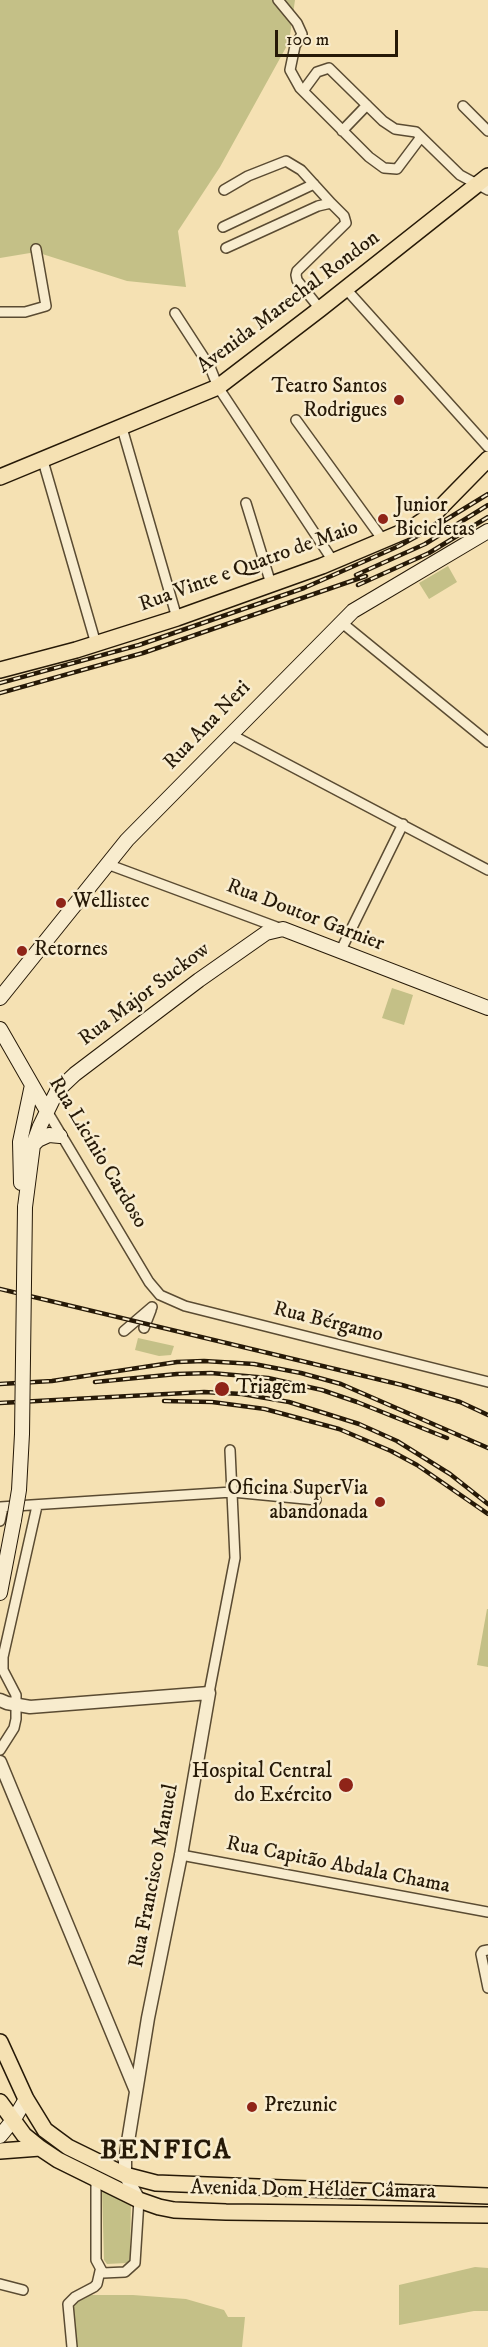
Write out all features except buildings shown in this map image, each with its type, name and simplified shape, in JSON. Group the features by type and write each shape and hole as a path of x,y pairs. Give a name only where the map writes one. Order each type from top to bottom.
{"main road":[{"name":"Avenida Marechal Rondon","path":"0,477 218,387 485,183"},
{"name":"Rua Vinte e Quatro de Maio","path":"0,670 96,644 177,618 333,561 411,528 437,511 488,459"},
{"name":"Rua Ana Neri","path":"0,998 141,824 341,622 366,601 488,531"},
{"name":"Rua Doutor Garnier","path":"283,929 488,1008"},
{"name":"Rua Major Suckow","path":"25,1202 33,1145 57,1091 85,1067 253,941 266,933 283,929"},
{"name":"Rua Licínio Cardoso","path":"0,1029 47,1112"},
{"path":"0,1593 7,1520 19,1490 22,1434 25,1202 20,1181 20,1142 32,1085 57,1091"},
{"path":"33,1145 50,1135 60,1136"},
{"name":"Avenida Dom Hélder Câmara","path":"0,2042 40,2124 57,2140 125,2175 156,2183 488,2196"},
{"path":"0,2136 26,2099"},
{"name":"Avenida Dom Hélder Câmara","path":"0,2102 24,2135 58,2160 139,2200 174,2210 488,2216"},
{"path":"0,2151 40,2148"}],"street":[{"path":"278,0 297,23 302,34 295,46 290,70 303,91 369,157 384,168 397,169 421,137"},
{"path":"303,91 317,72 329,68 382,121 395,129 416,132 460,175 485,183"},
{"path":"342,131 367,105"},
{"path":"463,106 488,131"},
{"path":"224,190 248,176 286,161 301,170 344,216 346,223 297,271 297,280 320,309"},
{"path":"223,227 314,184"},
{"path":"226,248 318,206 331,203"},
{"path":"0,312 25,312 46,306 36,249"},
{"path":"346,289 488,447"},
{"path":"175,313 210,367 218,387 333,561"},
{"path":"296,420 383,540"},
{"path":"122,428 177,618"},
{"path":"43,461 96,644"},
{"path":"246,503 271,584"},
{"path":"341,622 488,742"},
{"path":"230,734 488,870"},
{"path":"340,952 403,824"},
{"name":"Rua Doutor Garnier","path":"107,864 283,929"},
{"name":"Rua Licínio Cardoso","path":"47,1112 149,1282 160,1295"},
{"path":"144,1328 152,1307 160,1295"},
{"name":"Rua Bérgamo","path":"160,1295 184,1306 488,1382"},
{"path":"124,1331 152,1307"},
{"name":"Rua Francisco Manuel","path":"125,2175 125,2160 148,2018 181,1855 235,1558 230,1450"},
{"path":"7,1520 2,1507 232,1492 316,1500"},
{"path":"0,1750 14,1728 18,1706 13,1686 3,1670 3,1657 37,1506"},
{"path":"0,1700 30,1707 209,1693"},
{"path":"0,1762 137,2092"},
{"name":"Rua Capitão Abdala Chama","path":"181,1855 488,1912"},
{"path":"488,1950 481,1954 488,1988"},
{"path":"100,2271 106,2274 125,2272 135,2263 139,2200 125,2175"},
{"path":"72,2347 68,2304 75,2297 98,2284 100,2271 96,2260 96,2179"},
{"path":"0,2284 23,2290"}],"shaded area":[{"path":"0,0 295,0 289,42 220,167 178,231 186,287 127,281 36,252 0,258"},
{"path":"448,566 457,582 429,599 419,583"},
{"path":"392,988 413,995 404,1025 382,1018"},
{"path":"138,1338 174,1346 171,1355 159,1356 135,1350"},
{"path":"488,1609 488,1667 477,1665"},
{"path":"102,2189 131,2200 130,2261 127,2263 107,2264 104,2260"},
{"path":"475,2267 488,2268 488,2311 474,2311 399,2325 399,2285"},
{"path":"91,2295 186,2299 224,2310 228,2317 245,2317 242,2347 73,2347 73,2306 79,2300"}],"railway":[{"path":"0,683 139,645 304,588 399,546 488,494"},
{"path":"356,575 425,544 488,505"},
{"path":"358,585 429,553 488,517"},
{"path":"0,693 143,653 366,576"},
{"path":"0,1289 402,1385 460,1402 488,1415"},
{"path":"0,1384 52,1381 177,1362 254,1364 341,1384 488,1448"},
{"path":"95,1382 211,1373 268,1378 322,1390 447,1438"},
{"path":"0,1403 204,1392 242,1394 289,1402 359,1424 397,1441 450,1474 488,1504"},
{"path":"164,1401 212,1402 265,1409 339,1429 391,1451 417,1465 488,1514"}],"place":[{"name":"Teatro Santos Rodrigues","path":"399,400"},
{"name":"Junior Bicicletas","path":"383,519"},
{"name":"Wellistec","path":"61,903"},
{"name":"Retornes","path":"22,951"},
{"name":"Triagem","path":"222,1389"},
{"name":"Oficina SuperVia abandonada","path":"380,1502"},
{"name":"Hospital Central do Exército","path":"346,1785"},
{"name":"Prezunic","path":"252,2107"}],"district":[{"name":"BENFICA","path":"166,2152"}]}
